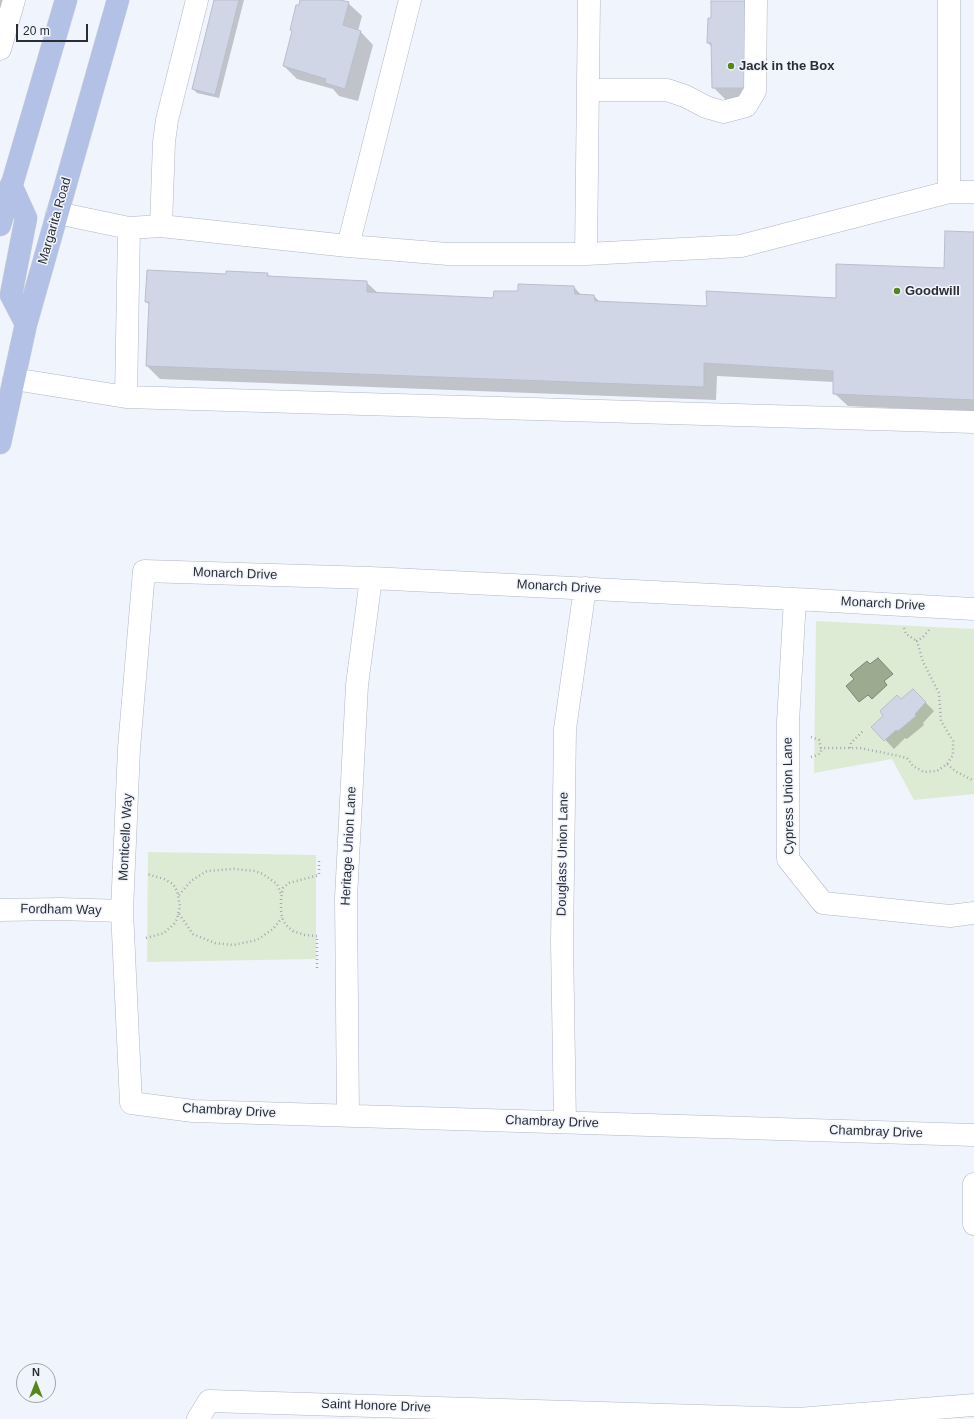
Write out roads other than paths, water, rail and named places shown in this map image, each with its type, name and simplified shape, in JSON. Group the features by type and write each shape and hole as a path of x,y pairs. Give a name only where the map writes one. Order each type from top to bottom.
{"main road":[{"path":"0,225 6,184 66,0"},
{"name":"Margarita Road","path":"0,443 26,324 118,0"},
{"path":"6,184 26,218 11,295 26,324"}],"street":[{"path":"0,48 14,0"},
{"path":"161,226 164,142 167,120 197,0"},
{"path":"348,246 410,0"},
{"path":"586,254 589,0"},
{"path":"588,90 667,90 685,96 706,107 722,112 746,106 755,91 756,0"},
{"path":"948,0 949,192"},
{"path":"57,213 129,228 161,226 348,246 448,254 586,254 742,246 949,192 974,192"},
{"path":"126,397 129,228"},
{"path":"14,379 126,397 974,422"},
{"name":"Monarch Drive","path":"144,571 371,578 974,609"},
{"name":"Monticello Way","path":"131,1103 122,912 130,748 144,571"},
{"name":"Heritage Union Lane","path":"348,1115 346,898 357,685 371,578"},
{"name":"Douglass Union Lane","path":"565,1122 562,942 565,729 585,588"},
{"name":"Cypress Union Lane","path":"795,599 788,722 788,859 824,903 950,916 974,912"},
{"name":"Fordham Way","path":"0,910 60,909 122,912"},
{"name":"Chambray Drive","path":"131,1103 193,1111 974,1135"},
{"path":"974,1184 974,1224"},
{"name":"Saint Honore Drive","path":"203,1410 798,1419 974,1405"}],"place":[{"name":"Jack in the Box","path":"731,66"},
{"name":"Goodwill","path":"897,291"}]}
